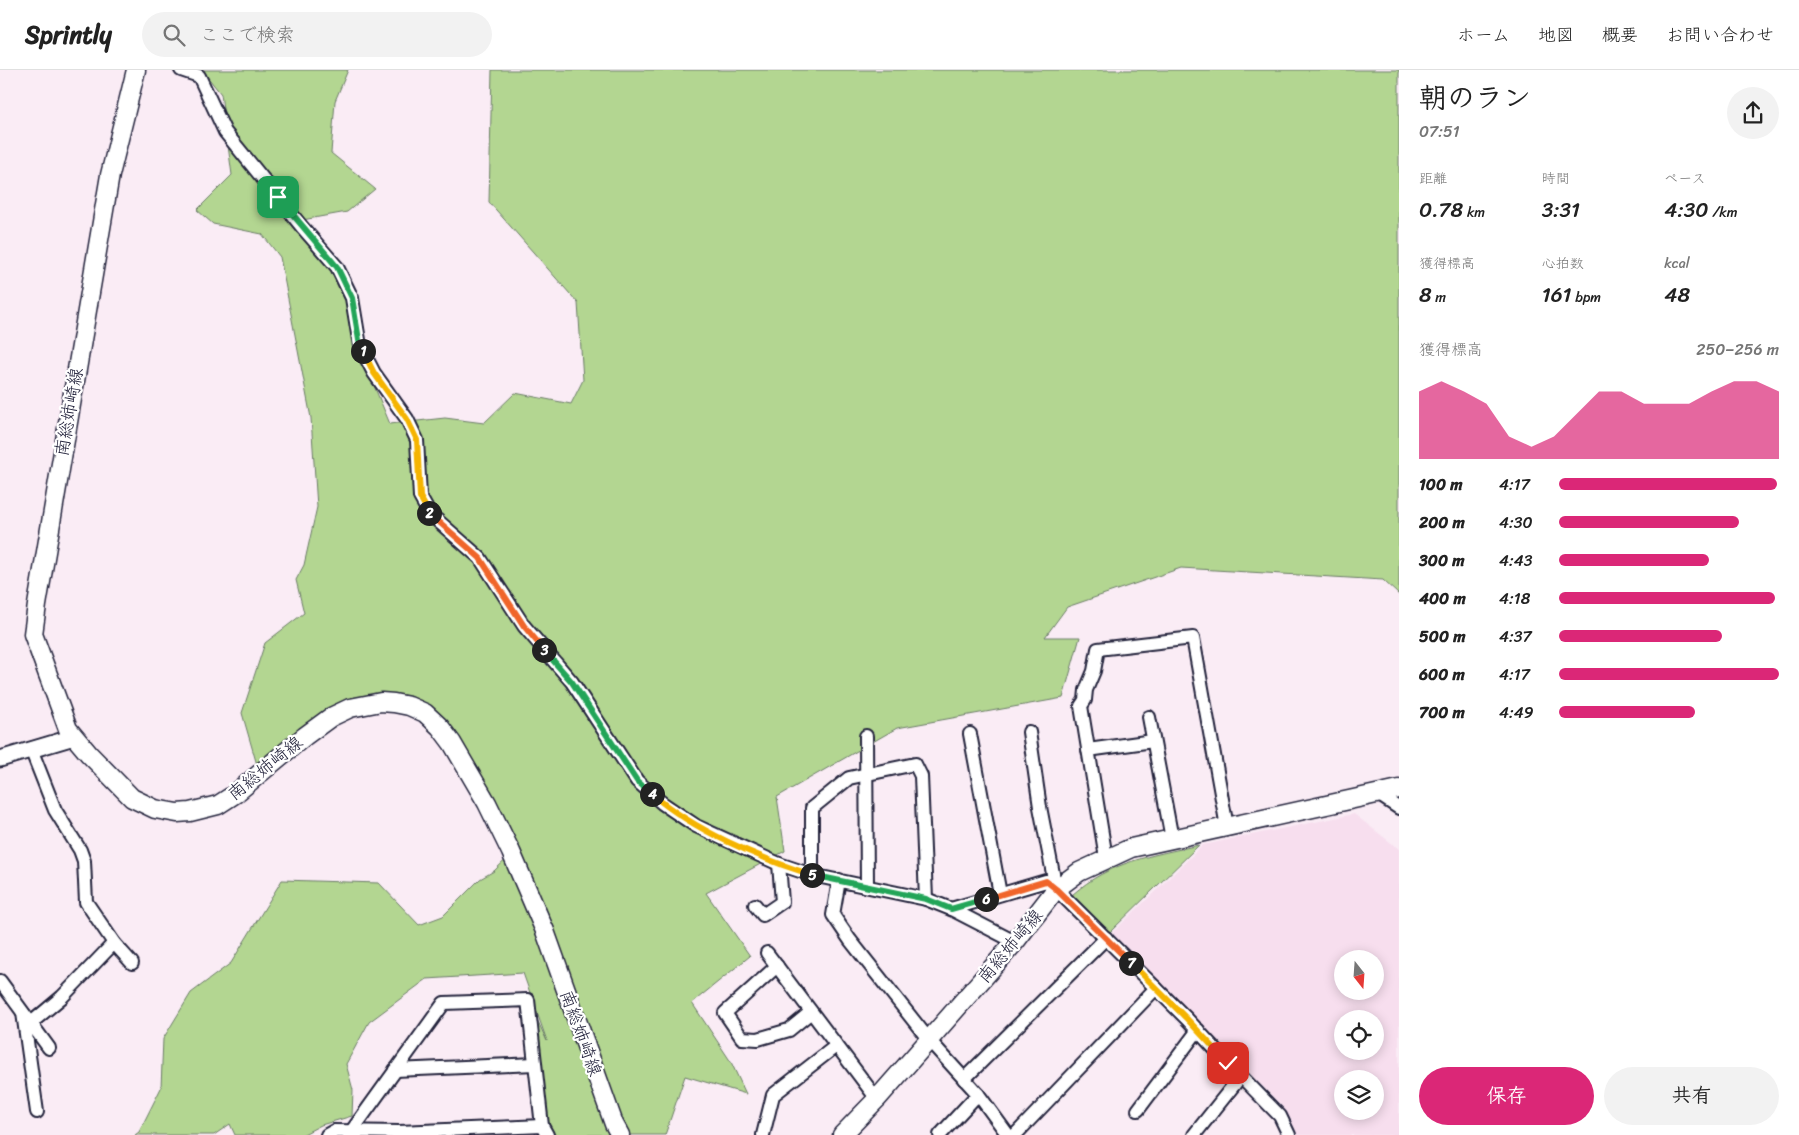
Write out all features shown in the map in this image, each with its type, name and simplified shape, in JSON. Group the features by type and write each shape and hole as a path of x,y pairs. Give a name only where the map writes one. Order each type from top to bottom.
{"main road":[{"name":"南総姉崎線","path":"136,70 110,175 33,634 68,729 89,754 132,798 155,809 177,813 190,812 218,805 235,794 305,736 331,717 350,708 382,702 409,706 425,713 440,727 452,743 498,823 545,931 614,1124 620,1135"},
{"name":"南総姉崎線","path":"842,1135 877,1099 1015,942 1056,889 1079,872 1106,858 1132,848 1399,789"}],"street":[{"path":"181,70 199,76 225,132 337,267 352,298 360,346 374,373 407,419 417,440 420,497 429,513 480,558 524,626 572,682 637,781 662,803 696,826 779,864 812,875 926,899 951,909 1015,942"},
{"path":"1106,858 1081,706 1085,700 1086,690 1094,671 1098,649 1193,638 1227,827"},
{"path":"1149,717 1172,839"},
{"path":"1029,732 1040,807 1056,889"},
{"path":"970,734 1000,894"},
{"path":"866,736 867,886"},
{"path":"0,759 74,737"},
{"path":"1088,750 1153,741"},
{"path":"31,749 55,810 80,850 84,861 86,902 114,943 132,963"},
{"path":"812,875 812,808 849,778 915,764 921,776 926,899"},
{"path":"1378,794 1399,808"},
{"path":"755,905 763,915 782,902 779,864"},
{"path":"839,880 833,915 850,940 929,1040 978,1094 1008,1135"},
{"path":"951,909 1046,881 1198,1030 1280,1116 1289,1135"},
{"path":"964,1079 1106,938"},
{"path":"27,1018 62,997 114,943"},
{"path":"767,953 877,1099"},
{"path":"777,966 725,1013 742,1038 758,1039 789,1030 811,1012"},
{"path":"0,982 49,1048"},
{"path":"1015,1135 1156,988"},
{"path":"327,1135 334,1132 351,1132 399,1132 545,1131 528,1000 444,1003 351,1132"},
{"path":"27,1018 37,1112"},
{"path":"1138,1110 1198,1030"},
{"path":"763,1135 773,1095 836,1046"},
{"path":"396,1070 536,1064"},
{"path":"1194,1135 1241,1076"},
{"path":"940,1135 978,1094"}],"shaded area":[{"path":"1354,814 1399,849 1399,1135 1295,1135 1281,1105 1112,933 1203,845"}],"green space":[{"path":"202,70 348,70 335,101 331,153 375,189 347,212 291,222 343,274 365,364 390,424 445,418 484,423 515,393 571,404 583,380 578,303 489,202 492,70 1399,70 1399,595 1383,580 1181,568 1067,607 1045,637 1080,637 1063,698 897,728 777,797 785,851 706,893 750,956 692,1003 731,1062 746,1094 685,1076 665,1135 547,1135 528,1000 547,1041 523,973 427,979 369,1022 346,1064 353,1090 352,1116 321,1125 302,1135 235,1135 230,1124 214,1135 135,1135 139,1132 161,1088 163,1039 191,993 231,963 282,880 379,883 419,925 443,916 480,879 494,871 520,846 490,809 424,703 335,709 257,765 242,713 265,643 304,613 296,580 304,565 317,507 311,418 280,257 262,234 213,224 197,210 232,175 221,94"},
{"path":"1199,845 1110,932 1072,895 1101,874 1116,867 1132,861"}],"route":[{"path":"278,197 337,267 352,298 360,346 374,373 407,419 417,440 420,497 429,513 480,558 524,626 572,682 637,781 662,803 696,826 779,864 812,875 926,899 951,909 1046,881 1187,1019 1228,1063"}]}
